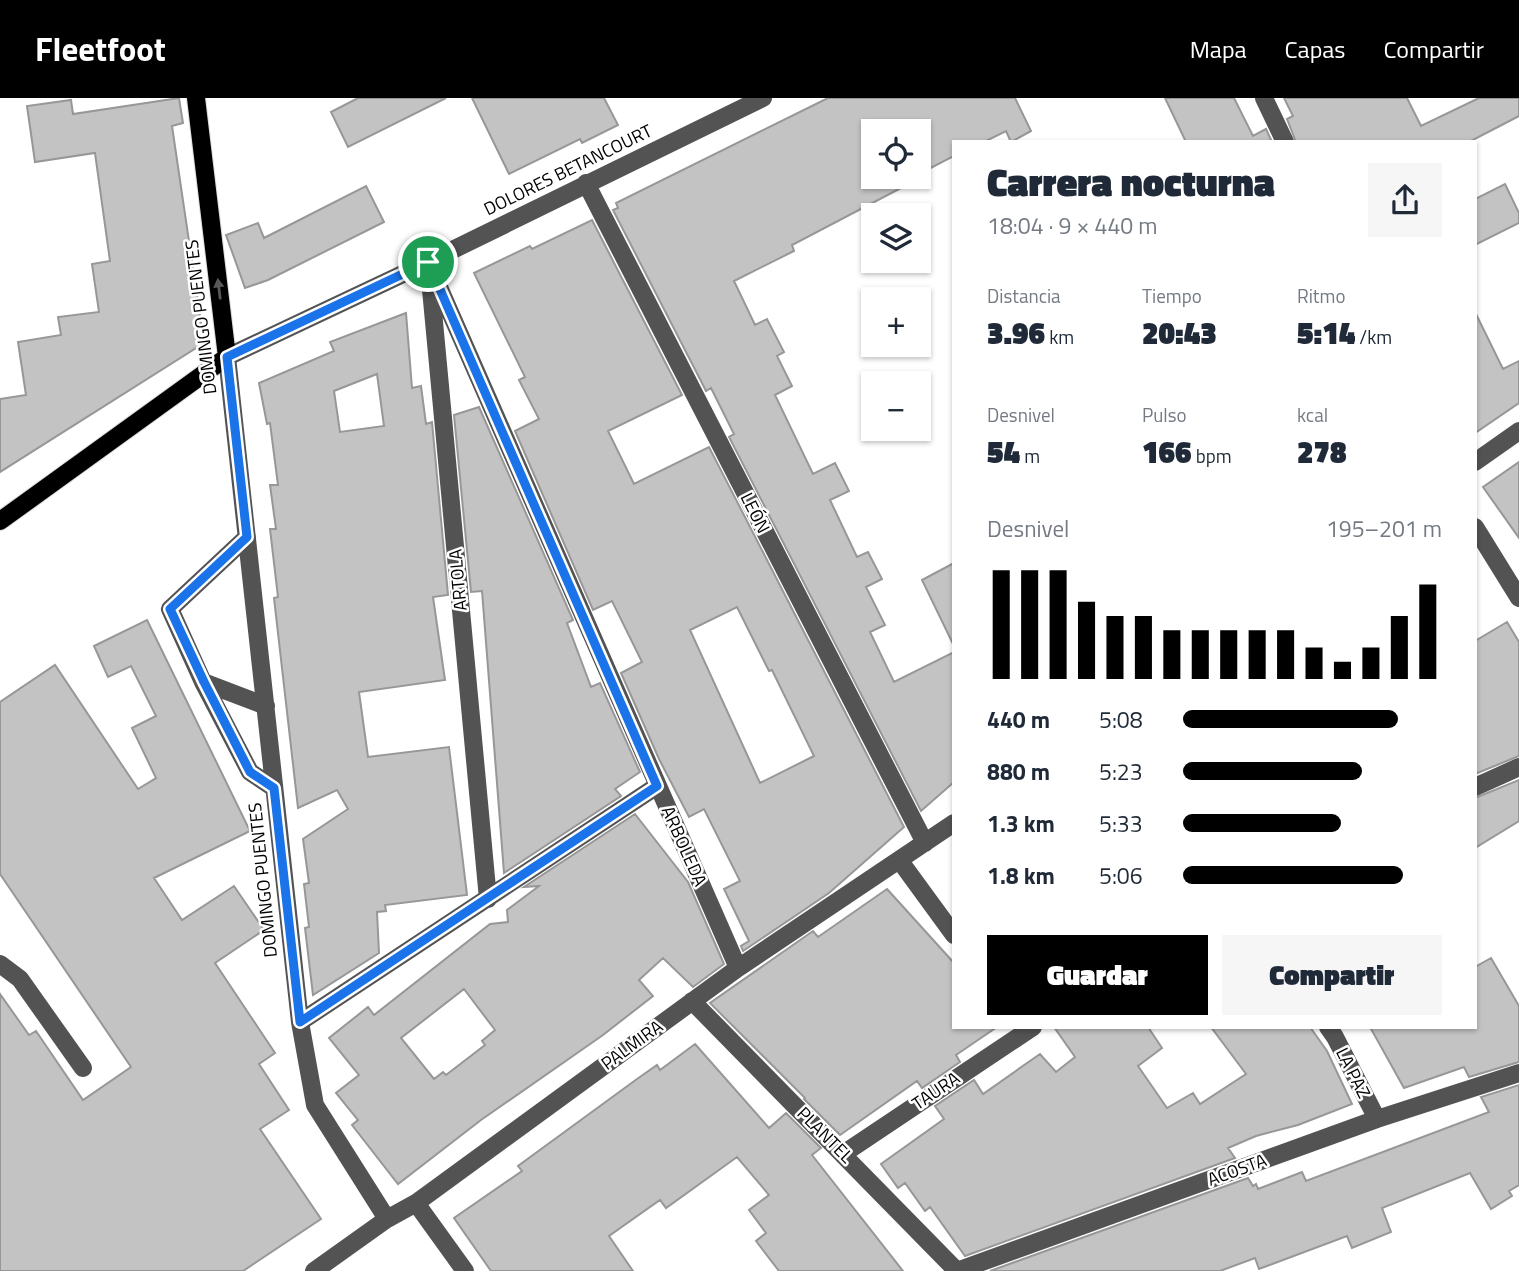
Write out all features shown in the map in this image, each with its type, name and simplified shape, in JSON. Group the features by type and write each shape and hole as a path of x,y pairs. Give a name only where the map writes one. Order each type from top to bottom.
{"main road":[{"name":"DOMINGO PUENTES","path":"197,98 227,357"},
{"name":"DOLORES BETANCOURT","path":"0,522 227,357"}],"street":[{"name":"DOLORES BETANCOURT","path":"227,357 763,98"},
{"path":"1264,98 1283,140"},
{"name":"LEÓN","path":"586,183 925,843"},
{"name":"ARBOLEDA","path":"428,262 738,968"},
{"name":"ARTOLA","path":"428,262 488,899"},
{"name":"DOMINGO PUENTES","path":"227,357 300,1022 315,1105 387,1219"},
{"path":"1477,461 1519,431"},
{"path":"1477,530 1519,598"},
{"path":"247,537 170,609 250,772 274,788"},
{"path":"204,682 265,706"},
{"path":"1477,786 1519,767"},
{"path":"300,1022 657,786"},
{"name":"PALMIRA","path":"314,1271 387,1219 416,1203 738,968 952,824"},
{"path":"900,861 952,932"},
{"path":"0,964 20,979 83,1068"},
{"name":"PLANTEL","path":"692,1001 957,1271"},
{"name":"TAURA","path":"844,1154 1026,1029"},
{"name":"LA PAZ","path":"1329,1029 1377,1119"},
{"name":"ACOSTA","path":"957,1271 1377,1119 1519,1073"},
{"path":"416,1203 465,1271"}],"building":[{"path":"179,98 183,123 172,126 204,343 0,472 0,399 26,395 18,342 61,335 58,317 99,312 92,264 110,261 95,153 35,162 27,106 71,100 73,114"},
{"path":"358,98 446,98 348,147 331,112"},
{"path":"472,98 604,98 618,125 582,143 580,139 509,174"},
{"path":"828,98 1015,98 1031,131 1015,140 1010,140 1006,131 988,140 952,140 952,157 931,168 931,119 861,119 861,189 899,189 872,203 861,203 861,209 792,245 794,251 734,281 755,325 767,319 784,352 777,356 792,386 775,395 813,474 835,463 849,491 830,500 857,557 868,552 882,579 866,587 885,625 870,632 894,682 952,653 952,784 921,811 729,437 734,434 711,388 706,391 613,210 618,208 616,203"},
{"path":"1165,98 1234,98 1253,136 1266,129 1271,140 1185,140"},
{"path":"1284,98 1407,98 1421,126 1479,98 1519,98 1519,116 1473,140 1295,140 1287,119 1293,116"},
{"path":"1505,184 1519,213 1519,223 1477,244 1477,198"},
{"path":"366,186 384,222 268,280 245,288 226,235 258,223 264,238"},
{"path":"592,220 682,395 608,431 634,484 709,447 904,827 829,893 743,951 741,946 749,941 724,889 740,881 704,809 689,817 659,759 621,673 642,662 612,601 593,610 515,431 539,419 519,380 525,377 474,273 530,246 532,249","holes":["737,607 769,671 772,670 814,756 760,783 690,630"]},
{"path":"406,313 412,388 421,386 426,424 432,422 448,595 433,597 445,680 359,692 368,757 449,747 467,895 385,905 386,911 377,912 379,953 313,995 305,928 309,927 304,884 309,883 303,839 348,809 337,790 298,808 274,598 278,597 270,529 276,529 270,485 278,485 270,423 267,424 259,383 334,351 330,342","holes":["377,374 384,426 340,432 334,391"]},
{"path":"1477,316 1503,369 1519,361 1519,403 1477,432"},
{"path":"479,407 573,620 567,623 591,687 600,683 640,772 615,789 621,796 504,873 482,591 471,592 454,415"},
{"path":"1519,462 1519,538 1483,487"},
{"path":"952,564 952,642 922,580"},
{"path":"147,620 250,831 154,878 182,920 234,886 264,930 215,963 275,1053 259,1064 289,1110 260,1129 321,1219 243,1271 0,1271 0,994 29,1035 36,1031 83,1100 131,1067 0,874 0,702 55,665 138,789 156,778 132,728 156,716 131,666 108,677 94,646"},
{"path":"1507,622 1519,642 1519,756 1477,773 1477,640"},
{"path":"1519,780 1519,821 1477,847 1477,797"},
{"path":"635,814 688,882 724,964 693,987 663,958 639,980 653,996 603,1035 481,1120 398,1184 352,1125 358,1120 336,1093 359,1075 329,1038 368,1007 374,1015 490,924 508,922 507,910 539,886 524,887","holes":["464,989 495,1030 482,1041 485,1045 446,1075 443,1072 434,1079 401,1038"]},
{"path":"887,889 952,961 952,1029 994,1029 956,1055 960,1062 922,1088 917,1081 840,1135 710,1003 813,931 818,937"},
{"path":"1491,958 1519,1006 1519,1062 1469,1077 1464,1067 1404,1088 1371,1029 1477,1029 1477,966"},
{"path":"1055,1029 1149,1029 1162,1048 1138,1066 1167,1108 1193,1093 1200,1104 1246,1074 1212,1029 1311,1029 1327,1051 1352,1104 1228,1148 1235,1158 965,1256 930,1207 925,1211 905,1183 898,1188 881,1164 944,1119 935,1106 974,1080 983,1094 1040,1054 1056,1072 1075,1057"},
{"path":"695,1044 769,1128 786,1113 821,1148 812,1155 903,1271 779,1271 756,1241 766,1233 749,1210 769,1195 737,1157 666,1208 660,1200 609,1236 633,1271 491,1271 454,1218 522,1171 518,1166 637,1079 657,1065 660,1070"},
{"path":"1519,1085 1519,1185 1509,1191 1512,1196 1491,1209 1470,1173 1382,1208 1391,1232 1352,1248 1347,1236 1259,1269 1255,1258 1220,1271 990,1271 1248,1178 1258,1189 1302,1172 1306,1181 1489,1112 1481,1097"}],"route":[{"path":"428,262 657,786 300,1022 274,788 250,772 170,609 247,537 227,357 428,262"}]}
